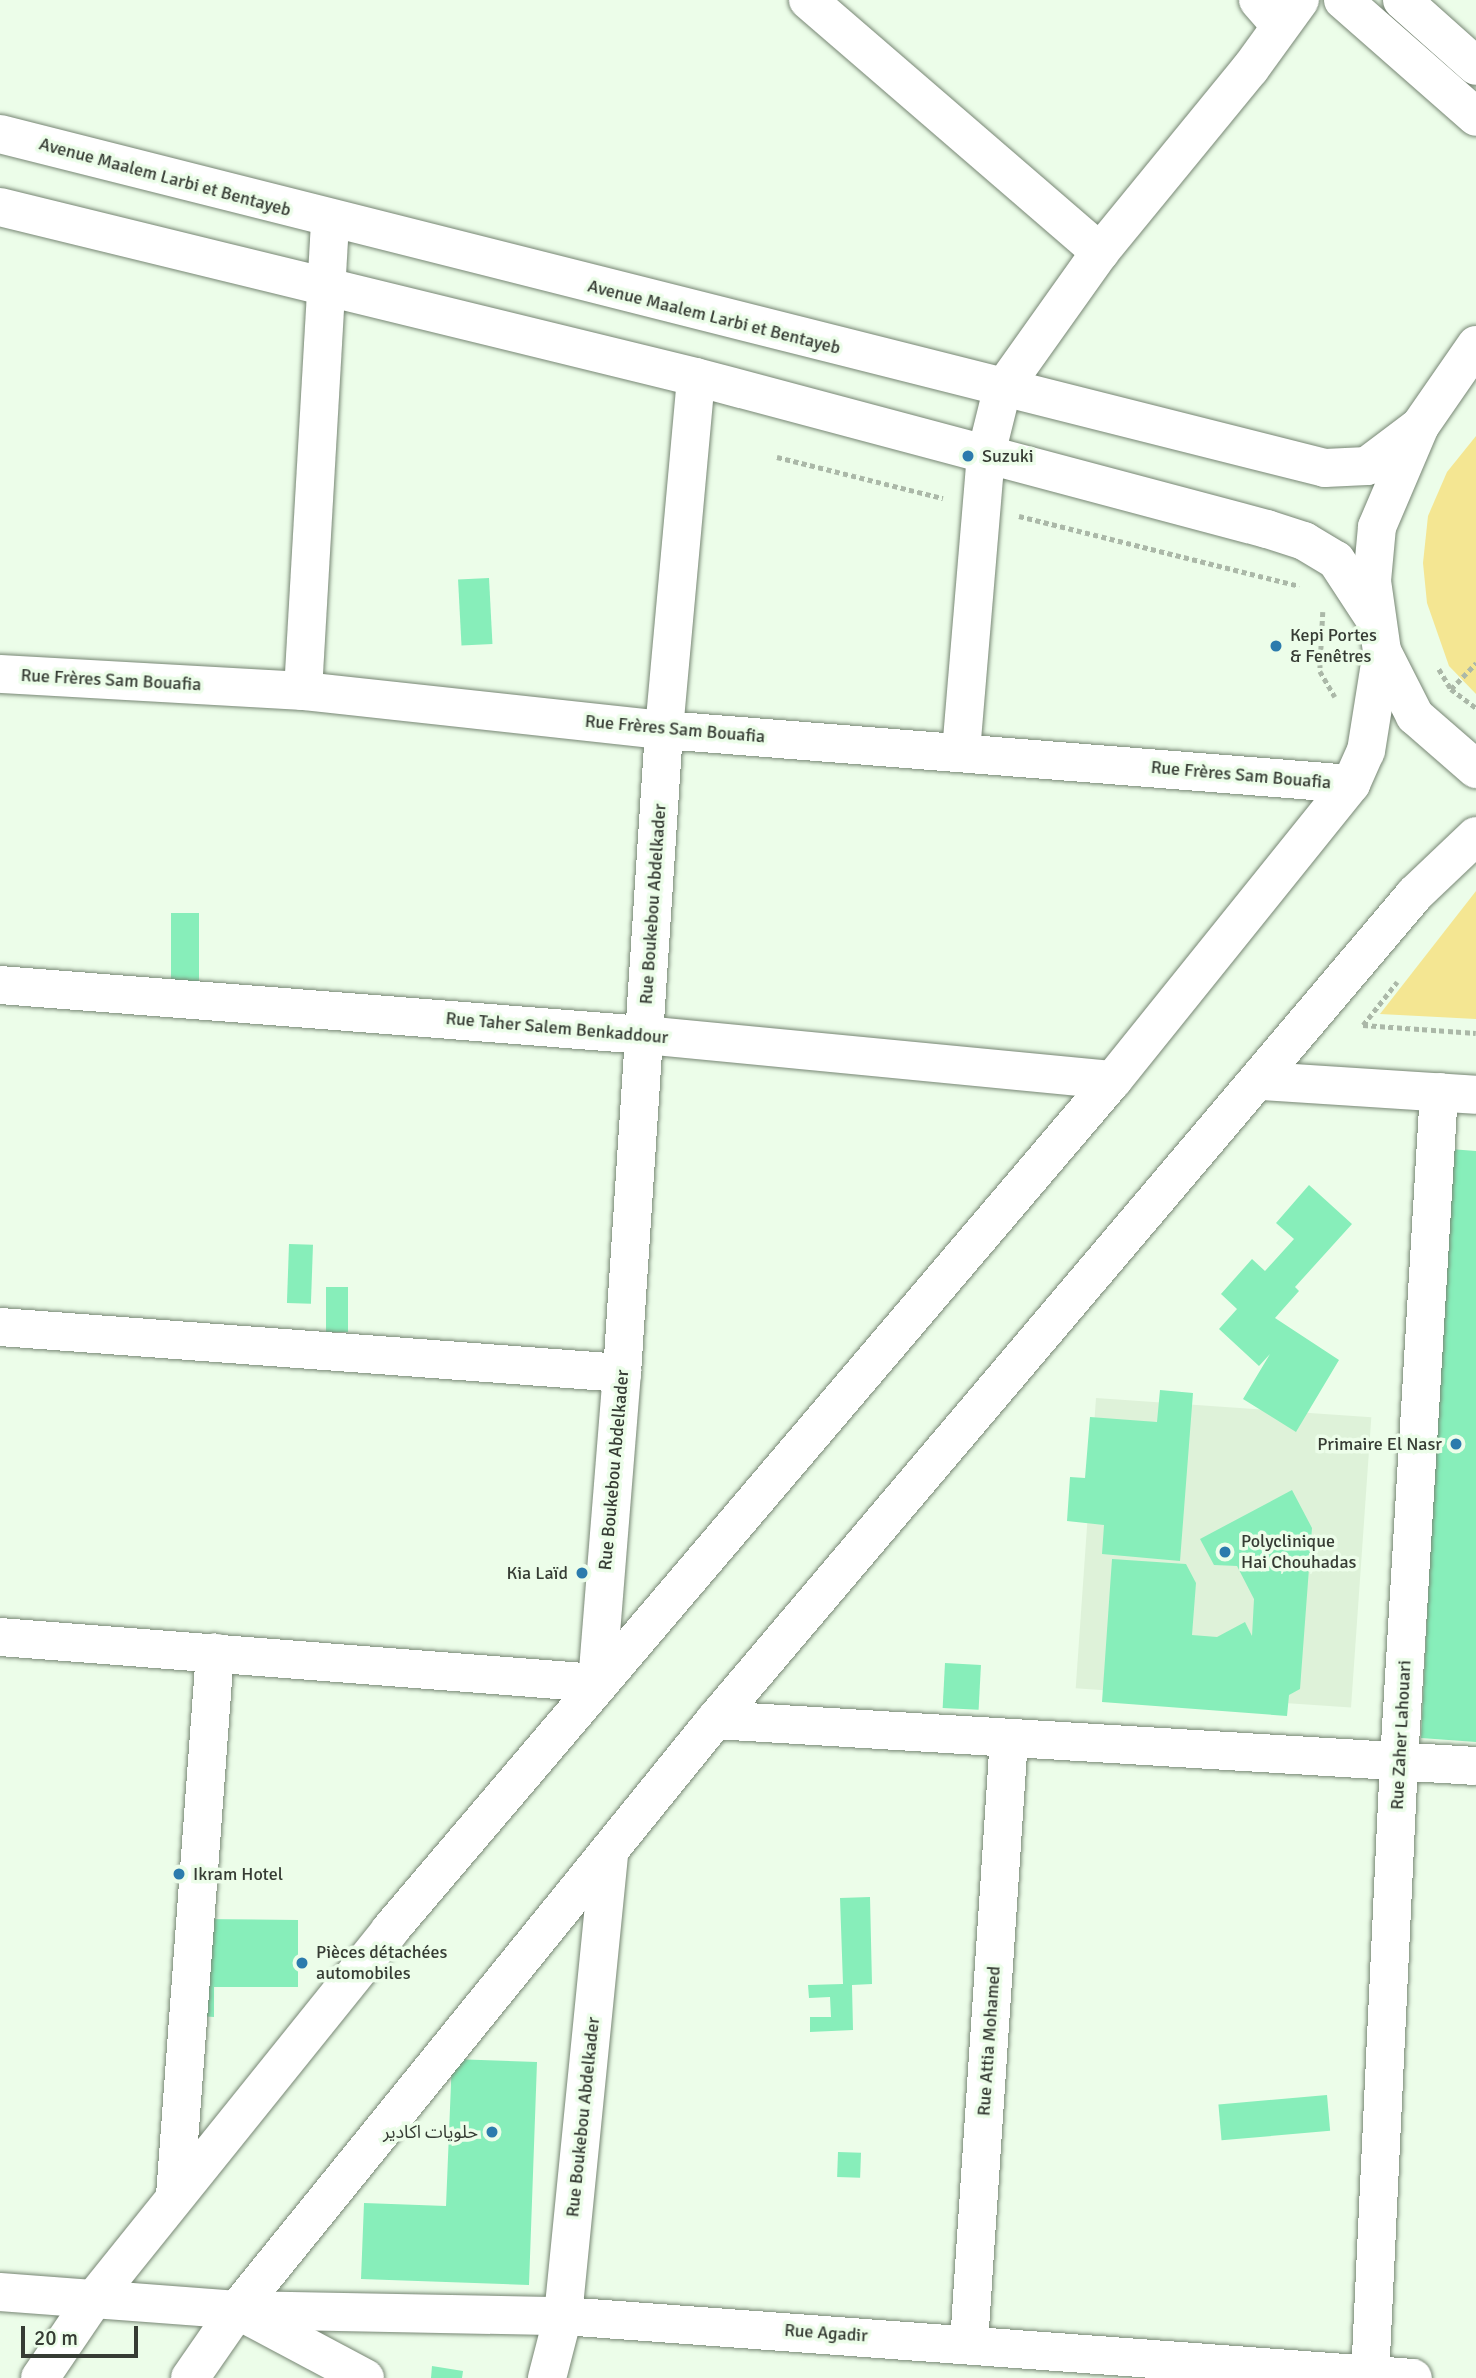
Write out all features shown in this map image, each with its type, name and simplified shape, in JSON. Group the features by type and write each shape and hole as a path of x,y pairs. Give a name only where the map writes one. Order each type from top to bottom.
{"street":[{"path":"808,0 1100,252"},
{"path":"1343,0 1476,117"},
{"path":"1402,0 1476,66"},
{"path":"961,751 986,454 1002,390 1100,252 1250,69 1279,8"},
{"name":"Avenue Maalem Larbi et Bentayeb","path":"0,134 1002,390 1325,468 1367,466 1420,426"},
{"path":"0,206 329,290 696,377 1304,541 1336,560 1378,634 1415,716 1476,769"},
{"path":"303,691 329,290 330,220"},
{"path":"40,2378 93,2300 175,2196 597,1683 1113,1080 1351,784 1366,751 1378,634 1372,581 1377,527 1420,426 1476,345"},
{"name":"Rue Boukebou Abdelkader","path":"597,1683 622,1373 664,730 696,377"},
{"name":"Rue Frères Sam Bouafia","path":"0,674 303,691 664,730 961,751 1351,784"},
{"path":"190,2378 237,2310 716,1720 1262,1081 1415,894 1476,836"},
{"name":"Rue Taher Salem Benkaddour","path":"0,985 644,1035 1113,1080"},
{"path":"1262,1081 1457,1094"},
{"name":"Rue Zaher Lahouari","path":"1370,2376 1399,1761 1457,1094"},
{"path":"0,1327 622,1373"},
{"path":"0,1637 597,1683"},
{"path":"175,2196 215,1652"},
{"path":"716,1720 1476,1766"},
{"name":"Rue Attia Mohamed","path":"969,2343 1009,1738"},
{"name":"Rue Boukebou Abdelkader","path":"547,2378 563,2316 609,1854"},
{"name":"Rue Agadir","path":"0,2292 237,2310 563,2316 969,2343 1413,2378"},
{"path":"237,2310 365,2378"}],"path":[{"path":"777,457 1308,592"},
{"path":"1319,604 1323,612 1320,671 1339,703"},
{"path":"1431,657 1451,689 1476,708"},
{"path":"1451,689 1476,663"},
{"path":"1363,1026 1476,1033"}],"shaded area":[{"path":"1476,436 1476,694 1449,666 1427,603 1423,563 1428,516 1447,472"},
{"path":"1476,891 1476,1019 1380,1014"},
{"name":"Polyclinique Hai Chouhadas","path":"1096,1398 1371,1417 1351,1708 1076,1688"}],"building":[{"path":"489,578 492,644 461,646 458,580"},
{"path":"171,913 199,913 199,981 171,981"},
{"name":"Primaire El Nasr","path":"1450,1149 1476,1151 1476,1742 1421,1738"},
{"path":"1309,1185 1352,1224 1295,1287 1299,1291 1275,1318 1339,1360 1296,1432 1243,1399 1270,1354 1259,1366 1219,1329 1237,1309 1221,1294 1252,1259 1265,1271 1294,1239 1276,1223"},
{"path":"289,1244 313,1245 311,1304 287,1303"},
{"path":"326,1287 348,1287 348,1332 326,1332"},
{"path":"1160,1390 1193,1393 1180,1561 1102,1554 1104,1525 1067,1521 1070,1477 1085,1478 1090,1417 1157,1422"},
{"path":"1292,1490 1312,1528 1300,1689 1289,1695 1287,1716 1102,1702 1112,1559 1186,1564 1196,1583 1192,1635 1217,1637 1245,1622 1252,1636 1254,1599 1237,1566 1214,1565 1200,1539"},
{"path":"945,1663 981,1665 979,1710 943,1708"},
{"path":"870,1897 872,1984 852,1985 853,2030 810,2032 810,2017 831,2017 830,1997 809,1998 808,1985 843,1984 840,1898"},
{"path":"198,1919 298,1920 298,1987 214,1987 214,2017 198,2016"},
{"name":"حلويات اكادير","path":"452,2059 537,2062 529,2285 361,2279 364,2203 446,2206"},
{"path":"1327,2095 1330,2131 1222,2140 1218,2104"},
{"path":"838,2152 861,2153 860,2178 837,2177"},
{"path":"432,2366 463,2371 462,2378 431,2378"}],"place":[{"name":"Suzuki","path":"968,456"},
{"name":"Kepi Portes & Fenêtres","path":"1276,646"},
{"name":"Primaire El Nasr","path":"1456,1444"},
{"name":"Polyclinique Hai Chouhadas","path":"1225,1552"},
{"name":"Kia Laïd","path":"582,1573"},
{"name":"Ikram Hotel","path":"179,1874"},
{"name":"Pièces détachées automobiles","path":"302,1963"},
{"name":"حلويات اكادير","path":"492,2132"}]}
